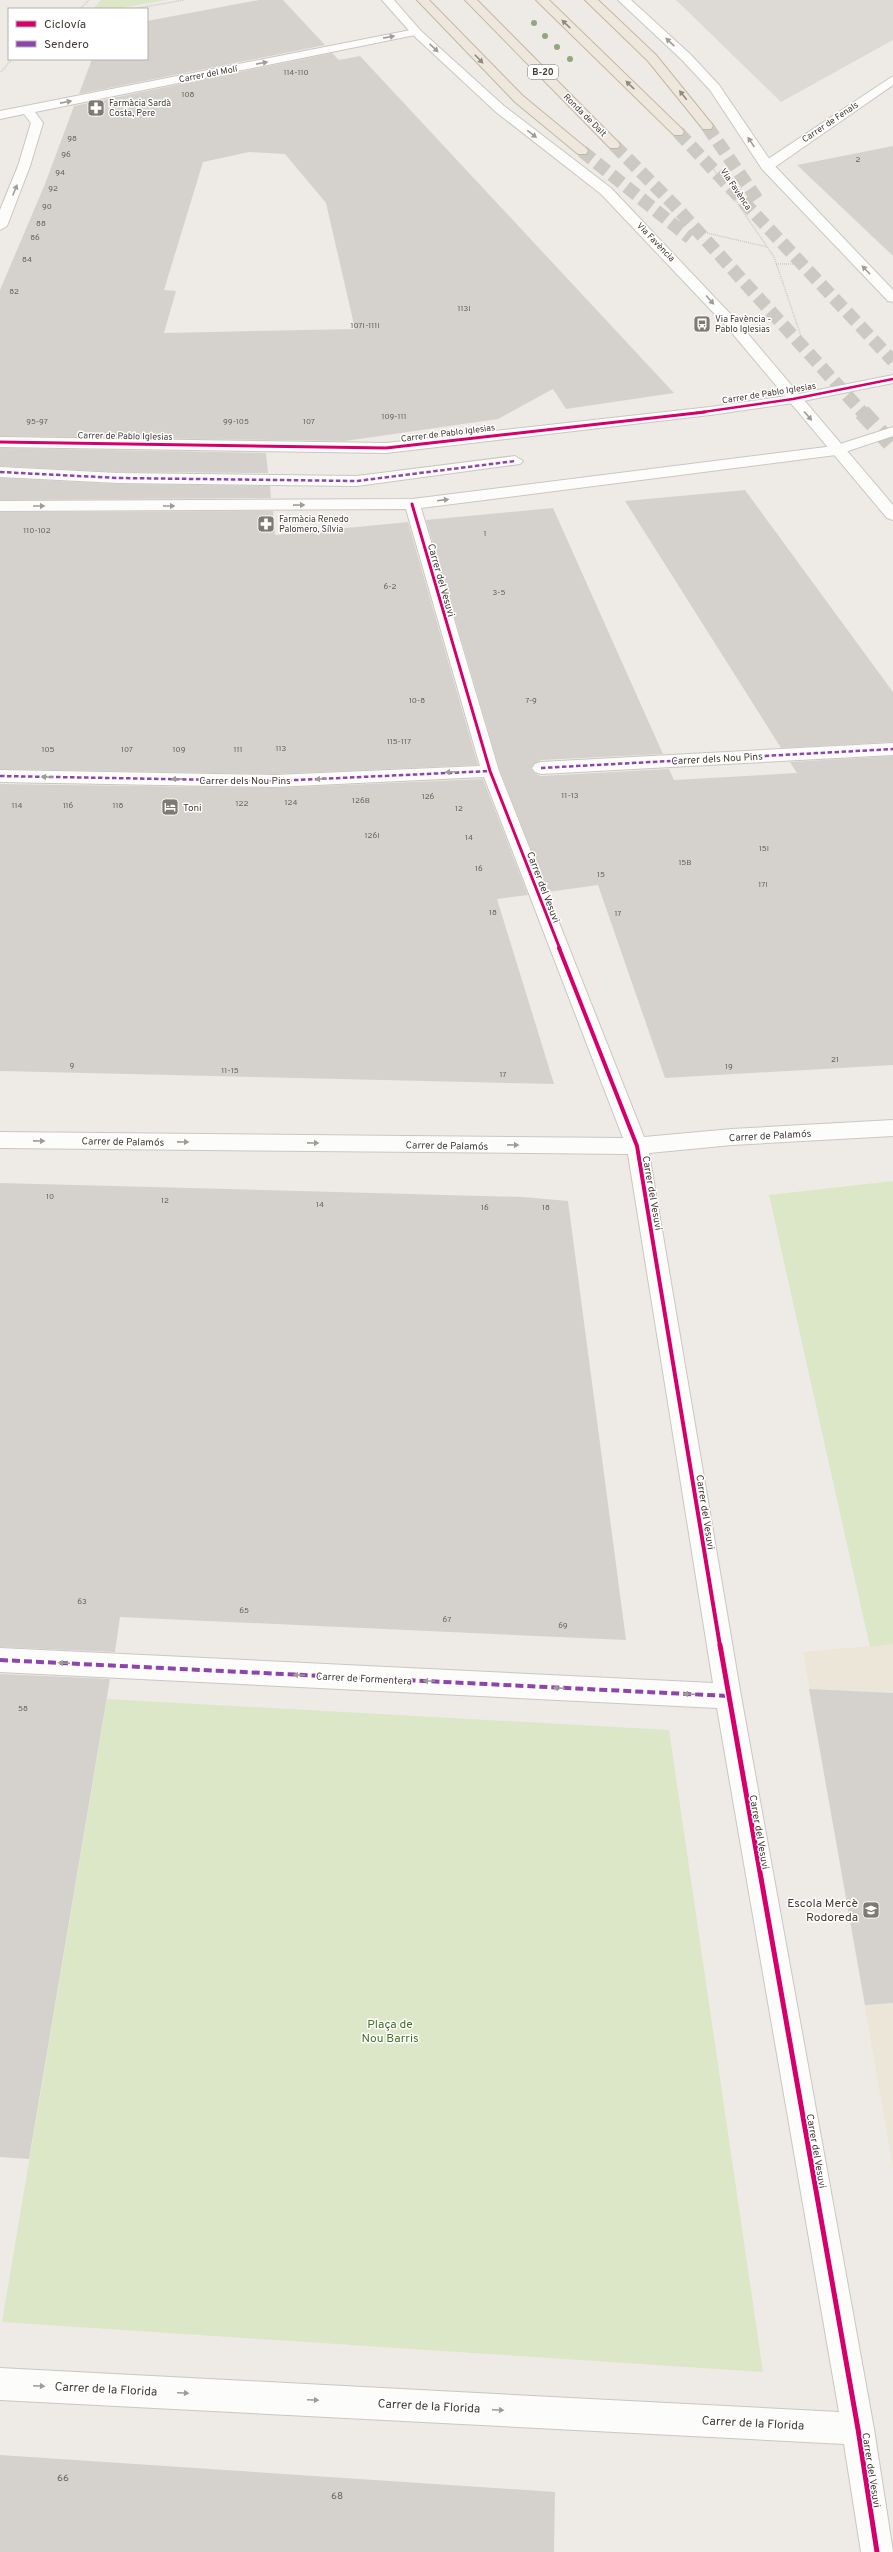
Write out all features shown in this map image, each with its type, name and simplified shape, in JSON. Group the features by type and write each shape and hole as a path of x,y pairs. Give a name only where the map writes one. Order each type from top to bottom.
{"highway":[{"path":"423,0 519,99 582,151"},
{"name":"Ronda de Dalt","path":"471,0 614,145"},
{"path":"542,0 678,132"},
{"path":"591,0 652,58 707,126"}],"street":[{"name":"Via Favència","path":"388,0 416,32 500,109 606,191 732,324 836,450 893,515"},
{"path":"624,0 686,57 715,88 767,166 893,298"},
{"name":"Carrer del Molí","path":"0,115 416,32"},
{"name":"Carrer de Fenals","path":"767,166 893,80"},
{"path":"0,226 24,166 37,123 27,110"},
{"name":"Carrer de Pablo Iglesias","path":"0,442 386,448 710,411 793,398 893,379"},
{"path":"0,506 412,504 836,450 893,431"},
{"path":"0,472 118,478 357,481 515,461"},
{"name":"Carrer del Vesuvi","path":"412,504 490,771 637,1146 728,1696 858,2429 877,2552"},
{"name":"Carrer dels Nou Pins","path":"541,768 893,749"},
{"name":"Carrer dels Nou Pins","path":"0,776 275,781 490,771"},
{"name":"Carrer de Palamós","path":"0,1140 637,1146 732,1137 893,1128"},
{"name":"Carrer de Formentera","path":"0,1660 728,1696"},
{"name":"Carrer de la Florida","path":"0,2384 858,2429"}],"path":[{"path":"81,8 89,0"},
{"path":"139,8 184,0"},
{"path":"0,73 11,60"},
{"path":"706,233 767,247"}],"shaded area":[{"path":"676,0 893,0 893,40 781,102"},
{"name":"Escola Mercè Rodoreda","path":"893,1644 893,2168 803,1652"}],"green space":[{"path":"101,0 166,0 122,8 94,8"},
{"path":"893,1181 893,1644 870,1647 769,1195"},
{"name":"Plaça de Nou Barris","path":"107,1699 669,1730 763,2372 2,2322"}],"building":[{"path":"259,0 283,0 325,45 79,94 92,60 148,60 148,21"},
{"path":"332,53 339,60 360,56 674,393 566,409 553,389 498,419 345,441 0,436 0,290 45,184 74,106","holes":["249,152 285,154 326,203 355,329 164,333 176,291 164,290 203,162"]},
{"path":"893,146 893,256 797,165"},
{"path":"0,448 266,453 268,473 118,472 0,466"},
{"path":"0,478 118,484 270,486 271,498 0,500"},
{"path":"745,490 893,692 893,742 781,748 625,501"},
{"path":"553,508 663,754 541,760 531,767 534,773 541,776 669,769 674,780 797,773 790,762 893,756 893,1065 665,1078 598,885 548,892 500,771 426,520"},
{"path":"273,511 275,535 408,522 478,765 275,774 0,769 0,512"},
{"path":"483,779 528,895 497,899 554,1084 0,1071 0,784 275,788"},
{"path":"0,1183 523,1197 568,1201 626,1640 120,1617 115,1652 0,1647"},
{"path":"0,1674 110,1679 29,2159 0,2157"},
{"name":"Escola Mercè Rodoreda","path":"809,1689 893,1693 893,2003 865,2005"},
{"path":"0,2455 555,2492 554,2552 0,2552"}],"tunnel":[{"path":"707,126 757,199"},
{"path":"678,132 893,361"},
{"path":"614,145 675,206 863,413"},
{"path":"582,151 690,238"},
{"path":"862,412 893,446"}],"marked path":[{"path":"0,472 118,478 357,481 515,461"},
{"path":"541,768 893,749"},
{"path":"0,776 275,781 490,771"},
{"path":"0,1660 728,1696"}],"cycle path":[{"path":"0,442 386,448 710,411 793,399 893,379"},
{"path":"412,504 490,771 637,1146 728,1696 858,2429 877,2552"}],"place":[{"name":"Farmàcia Sardà Costa, Pere","path":"96,108"},
{"name":"Via Favència - Pablo Iglesias","path":"702,324"},
{"name":"Farmàcia Renedo Palomero, Sílvia","path":"266,524"},
{"name":"Toni","path":"170,807"},
{"name":"Escola Mercè Rodoreda","path":"871,1910"}]}
